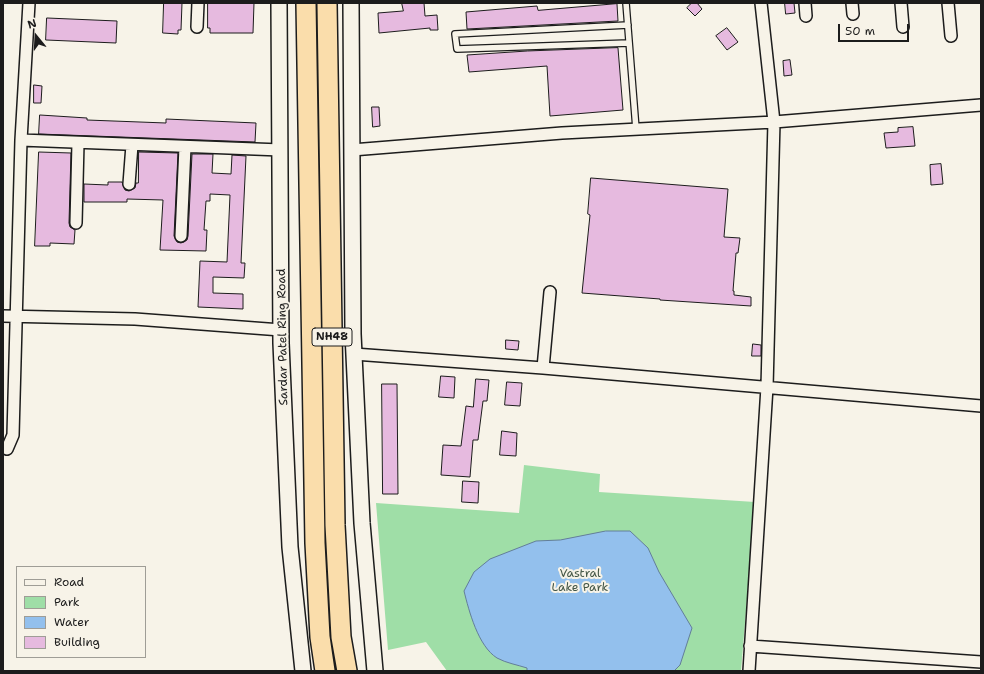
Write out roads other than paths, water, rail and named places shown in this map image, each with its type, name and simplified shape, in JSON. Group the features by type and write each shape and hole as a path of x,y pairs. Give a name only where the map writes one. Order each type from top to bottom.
{"highway":[{"name":"NH48","path":"306,3 315,543 320,637 325,671"},
{"name":"NH48","path":"327,3 335,525 341,637 346,671"}],"street":[{"path":"7,450 13,435 21,140 29,3"},
{"path":"197,28 198,3"},
{"name":"Sardar Patel Ring Road","path":"280,3 281,330 290,547 303,671"},
{"path":"351,3 354,354 362,523 375,671"},
{"path":"749,671 767,386 774,122 761,3"},
{"path":"805,3 806,16"},
{"path":"901,3 903,27"},
{"path":"948,3 951,36"},
{"path":"352,150 562,133 774,122 981,105"},
{"path":"21,140 281,150"},
{"path":"76,223 78,143"},
{"path":"129,184 132,145"},
{"path":"181,236 185,147"},
{"path":"543,368 550,292"},
{"path":"3,316 135,319 281,330"},
{"path":"354,354 767,386 981,406"},
{"path":"750,646 981,662"}],"lane":[{"path":"626,3 636,129"},
{"path":"628,25 455,34 456,49 629,43"}],"water":[{"path":"606,531 630,531 648,548 659,572 692,628 680,665 674,671 527,671 527,668 501,660 490,652 475,628 464,591 474,572 490,559 536,541 560,540"}],"park label":[{"name":"Vastral Lake Park","path":"580,581"}]}
